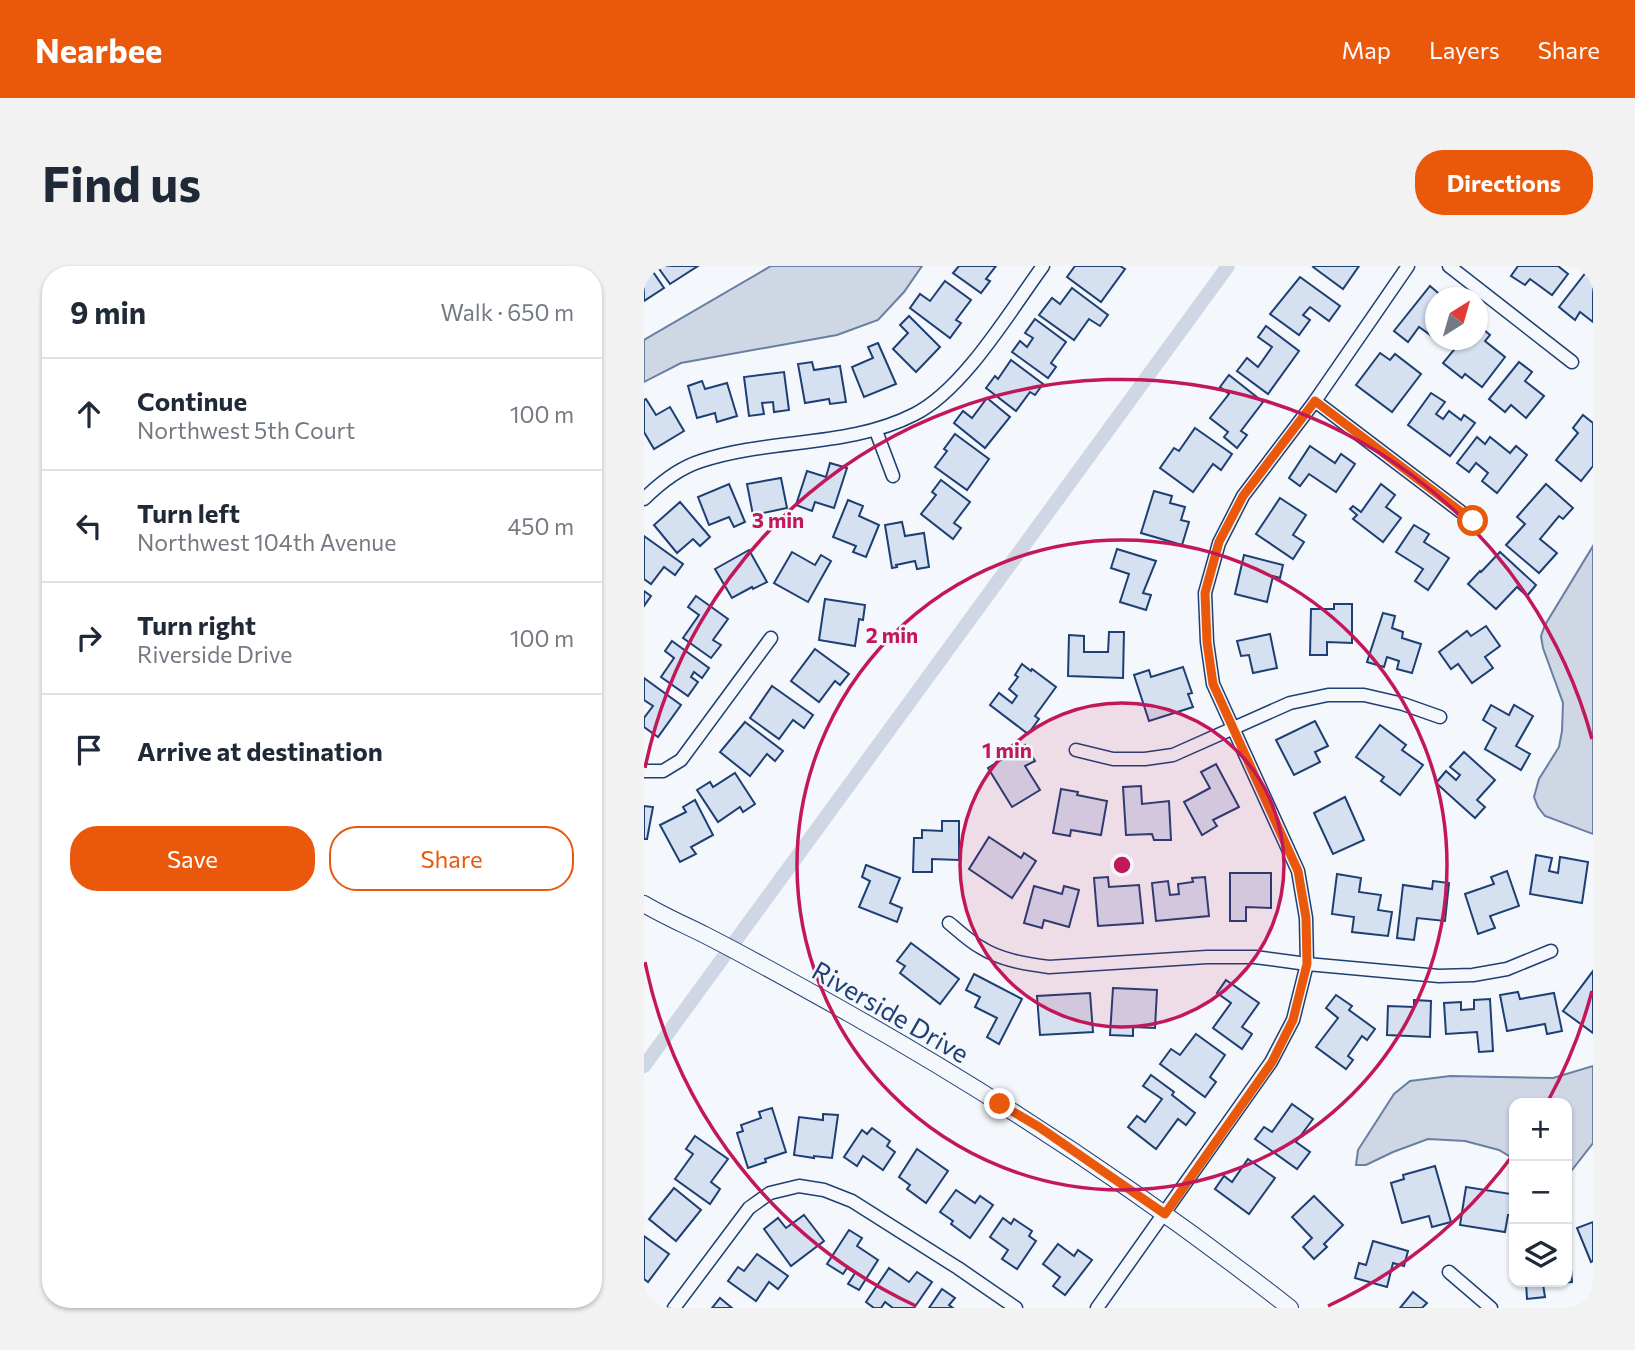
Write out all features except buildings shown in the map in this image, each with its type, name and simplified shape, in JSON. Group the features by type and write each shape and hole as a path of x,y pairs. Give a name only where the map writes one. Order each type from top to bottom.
{"street":[{"path":"644,499 663,481 700,461 738,452 877,431 916,414 951,387 1043,266"},
{"path":"1097,1308 1272,1062 1293,1020 1307,964 1306,918 1298,871 1213,684 1207,642 1205,593 1219,542 1243,496 1315,401 1408,266"},
{"path":"1449,266 1572,362"},
{"path":"1315,401 1473,521"},
{"path":"877,431 893,476"},
{"path":"644,771 663,771 681,760 771,638"},
{"path":"1076,750 1113,759 1145,759 1173,754 1290,703 1328,695 1364,695 1403,704 1440,717"},
{"name":"Riverside Drive","path":"644,907 705,935 850,1014 1039,1127 1165,1214 1290,1308"},
{"path":"949,923 980,948 1027,964 1049,967 1208,957 1255,957 1440,976 1473,975 1507,970 1551,951"},
{"path":"674,1308 748,1208 771,1193 799,1186 824,1190 852,1201 1016,1308"},
{"path":"1449,1272 1490,1308"}],"shaded area":[{"path":"771,266 922,266 904,292 878,320 837,335 681,363 644,382 644,340"},
{"path":"1593,546 1593,834 1545,816 1534,797 1539,779 1559,747 1562,731 1563,703 1541,636"},
{"path":"1593,1066 1593,1143 1572,1170 1572,1098 1509,1098 1509,1156 1499,1150 1465,1141 1428,1139 1366,1165 1356,1165 1358,1150 1394,1094 1410,1081 1450,1076 1553,1078"}],"waterway":[{"path":"644,1066 1228,266"}],"route":[{"path":"1000,1104 1039,1127 1165,1214 1272,1062 1293,1020 1307,964 1306,918 1298,871 1213,684 1207,642 1205,593 1219,542 1243,496 1315,401 1473,521"}]}
